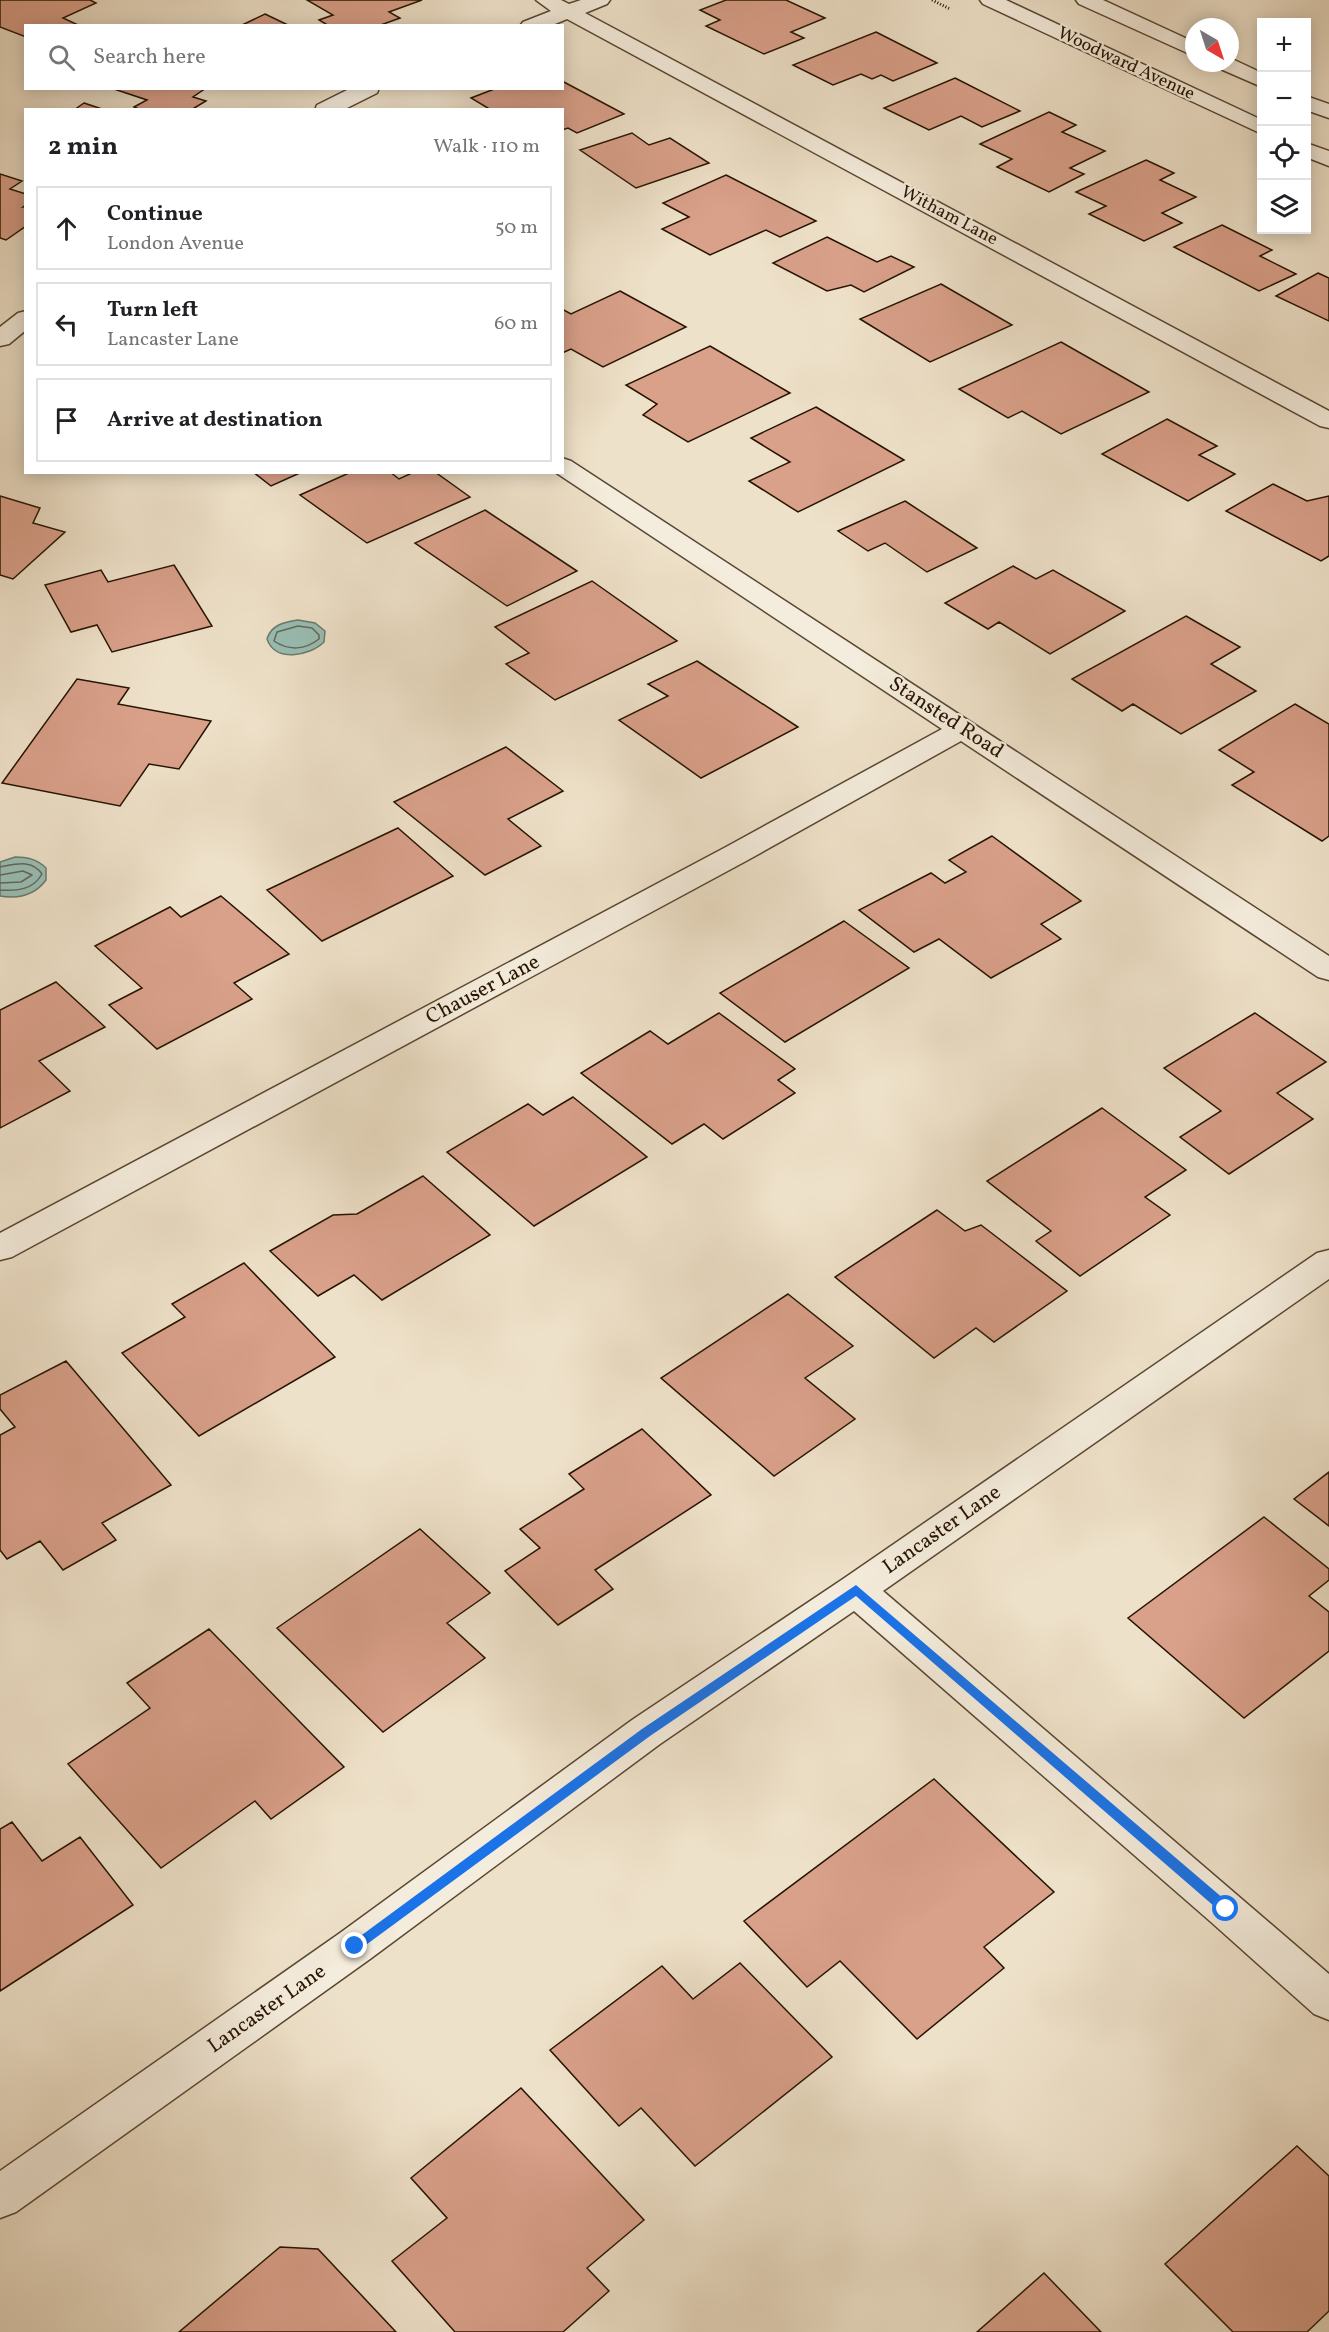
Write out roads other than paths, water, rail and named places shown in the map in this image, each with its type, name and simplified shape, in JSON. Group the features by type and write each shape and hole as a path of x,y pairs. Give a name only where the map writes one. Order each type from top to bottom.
{"street":[{"name":"Witham Lane","path":"546,0 1329,421"},
{"path":"536,24 600,0"},
{"name":"Woodward Avenue","path":"990,0 1258,126"},
{"name":"Woodward Avenue","path":"1086,0 1185,46"},
{"path":"1239,70 1257,79"},
{"path":"329,108 365,90"},
{"path":"1311,104 1329,112"},
{"path":"1311,151 1329,159"},
{"path":"0,339 24,320"},
{"name":"Stansted Road","path":"564,467 1329,970"},
{"name":"Chauser Lane","path":"0,1248 736,854 963,729"},
{"name":"Lancaster Lane","path":"0,2197 355,1946 646,1732 856,1590 1329,1262"},
{"path":"856,1590 1226,1909 1329,2001"}],"water":[{"path":"298,620 315,623 325,631 324,642 302,654 277,652 267,639 269,634 283,623"},
{"path":"15,857 24,857 39,862 46,868 46,880 26,895 0,896 0,862"}]}
